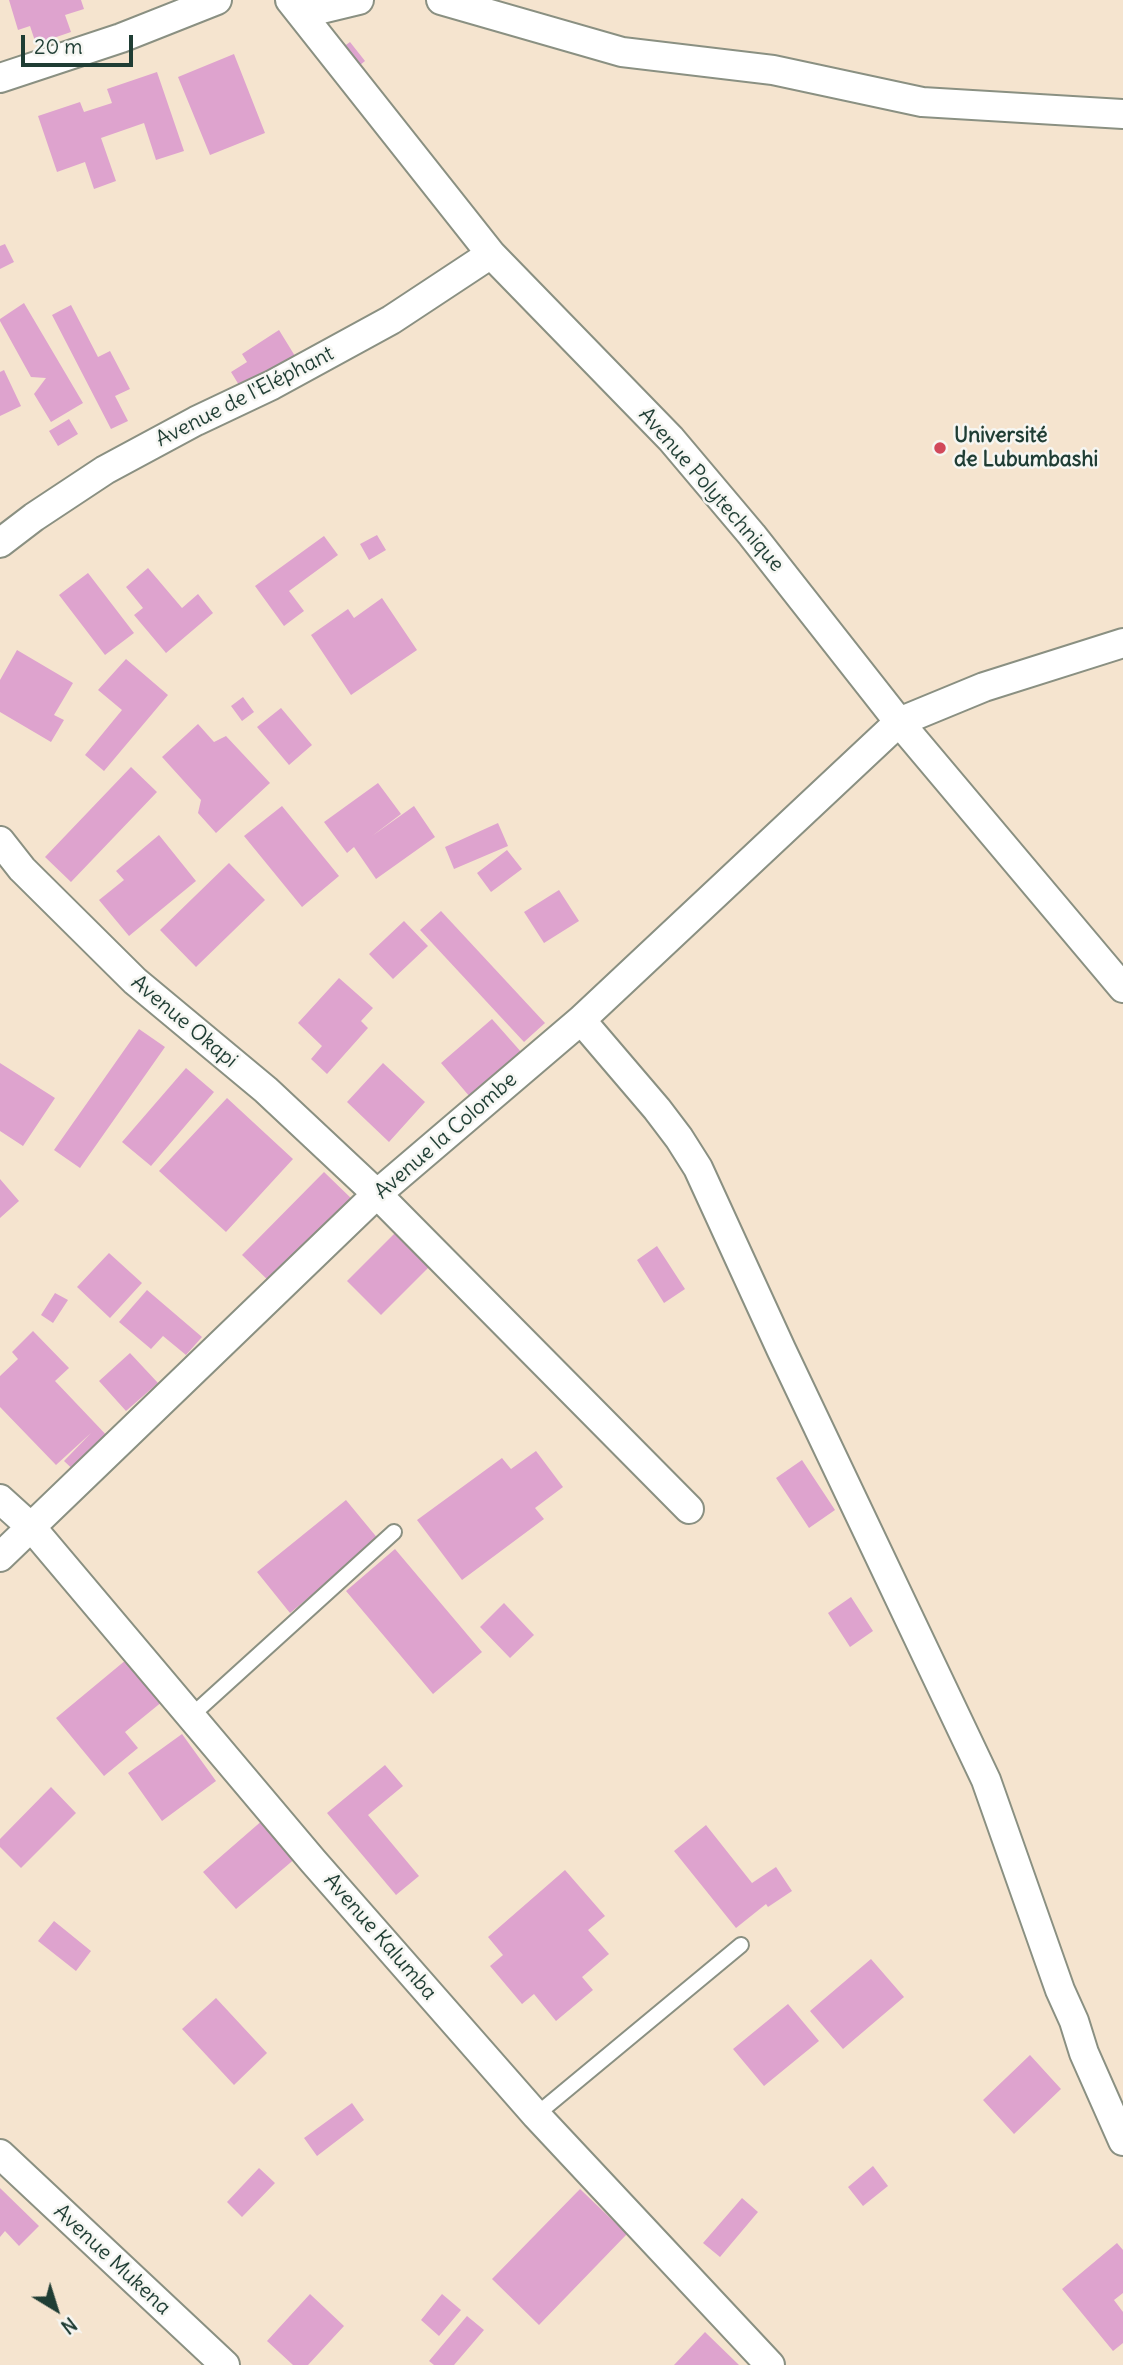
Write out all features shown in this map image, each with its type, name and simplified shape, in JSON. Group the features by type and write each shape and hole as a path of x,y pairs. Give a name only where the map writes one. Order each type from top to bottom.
{"street":[{"path":"0,78 121,38 217,0"},
{"path":"296,7 359,0"},
{"path":"441,0 622,52 773,70 922,102 1123,114"},
{"name":"Avenue Polytechnique","path":"296,7 491,254 671,439 752,535 899,722 1123,988"},
{"name":"Avenue de l'Eléphant","path":"0,543 105,470 196,421 272,385 391,320 491,254"},
{"path":"899,722 984,687 1123,643"},
{"name":"Avenue la Colombe","path":"0,1558 377,1194 581,1020 899,722"},
{"name":"Avenue Okapi","path":"0,841 30,878 135,981 267,1090 377,1194 689,1509"},
{"path":"581,1020 664,1119 698,1168 986,1780 1060,1990 1084,2053 1123,2141"},
{"name":"Avenue Kalumba","path":"0,1499 32,1528 313,1861 536,2115 770,2365"},
{"name":"Avenue Mukena","path":"0,2154 225,2365"}],"lane":[{"path":"191,1716 394,1532"},
{"path":"536,2115 741,1945"}],"building":[{"path":"9,0 81,0 84,9 65,15 71,32 36,44 30,26 18,30"},
{"path":"350,42 365,61 354,70 339,50"},
{"path":"234,54 265,133 210,155 178,77"},
{"path":"157,72 184,151 156,160 144,123 101,138 116,181 94,189 85,162 57,172 38,116 80,102 84,112 112,103 107,89"},
{"path":"5,244 14,262 0,269 0,246"},
{"path":"24,303 83,403 51,422 34,394 46,378 31,377 0,321"},
{"path":"71,305 98,357 110,351 130,389 115,396 128,421 111,429 52,315"},
{"path":"279,330 295,356 242,390 231,372 247,362 242,354"},
{"path":"4,370 21,406 0,416 0,372"},
{"path":"69,419 78,434 58,446 49,431"},
{"path":"377,535 386,550 369,560 360,544"},
{"path":"324,536 338,555 289,591 304,611 284,626 255,586"},
{"path":"148,568 182,608 198,594 213,613 166,653 134,615 143,608 126,587"},
{"path":"88,573 134,633 105,655 59,595"},
{"path":"382,598 417,650 351,695 311,635 348,609 354,618"},
{"path":"17,650 73,683 54,715 64,720 51,742 0,712 0,680"},
{"path":"126,659 168,695 104,771 85,755 122,710 98,690"},
{"path":"243,697 254,712 242,721 231,706"},
{"path":"281,708 312,745 289,765 257,727"},
{"path":"198,724 214,742 226,736 270,783 216,833 198,813 201,800 162,757"},
{"path":"131,767 157,792 71,882 45,857"},
{"path":"378,783 401,814 372,836 414,806 435,837 376,879 354,847 347,853 324,822"},
{"path":"282,806 339,876 302,907 244,836"},
{"path":"498,823 508,846 454,869 445,847"},
{"path":"159,835 196,881 129,936 99,900 124,880 116,871"},
{"path":"507,850 522,869 491,892 477,873"},
{"path":"229,863 265,900 196,967 160,930"},
{"path":"559,890 579,921 544,943 524,912"},
{"path":"441,911 545,1023 524,1042 420,930"},
{"path":"404,921 428,946 393,979 369,954"},
{"path":"339,978 373,1008 361,1021 368,1028 327,1074 311,1059 322,1046 298,1023"},
{"path":"492,1019 522,1053 470,1097 441,1063"},
{"path":"139,1029 165,1047 80,1168 54,1150"},
{"path":"0,1063 55,1098 23,1146 0,1131"},
{"path":"383,1063 425,1102 389,1142 347,1102"},
{"path":"186,1068 214,1092 151,1166 122,1142"},
{"path":"227,1098 293,1159 226,1232 159,1171"},
{"path":"324,1172 355,1202 273,1285 242,1255"},
{"path":"0,1179 19,1201 0,1218"},
{"path":"400,1228 434,1262 381,1315 347,1281"},
{"path":"657,1246 685,1289 664,1303 637,1260"},
{"path":"109,1253 142,1283 110,1318 77,1287"},
{"path":"147,1290 202,1337 186,1355 163,1336 151,1349 119,1322"},
{"path":"55,1293 68,1300 53,1323 41,1315"},
{"path":"33,1331 69,1368 55,1381 112,1441 80,1476 64,1461 91,1433 56,1465 0,1407 0,1376 18,1359 12,1352"},
{"path":"130,1353 158,1383 126,1411 99,1381"},
{"path":"536,1451 563,1487 535,1508 544,1519 462,1580 417,1520 502,1458 511,1469"},
{"path":"802,1460 835,1510 809,1528 776,1478"},
{"path":"346,1500 379,1540 290,1613 257,1572"},
{"path":"395,1549 482,1652 433,1694 346,1591"},
{"path":"851,1597 873,1631 850,1647 828,1613"},
{"path":"504,1603 534,1635 510,1658 480,1627"},
{"path":"144,1645 179,1688 125,1732 138,1748 104,1776 56,1718"},
{"path":"182,1734 216,1781 162,1821 128,1773"},
{"path":"385,1765 403,1786 368,1815 419,1876 396,1895 327,1813"},
{"path":"51,1787 76,1813 21,1868 0,1847 0,1839"},
{"path":"264,1819 297,1857 236,1909 203,1872"},
{"path":"706,1825 752,1883 776,1867 792,1891 768,1907 766,1904 736,1928 674,1851"},
{"path":"565,1870 605,1916 588,1930 609,1954 582,1977 593,1990 556,2021 534,1994 522,2004 490,1966 503,1955 488,1937"},
{"path":"54,1921 91,1951 76,1971 38,1941"},
{"path":"871,1959 904,1997 843,2049 810,2011"},
{"path":"216,1998 267,2053 234,2085 182,2029"},
{"path":"788,2004 819,2041 764,2086 733,2049"},
{"path":"1030,2055 1061,2089 1014,2134 983,2100"},
{"path":"352,2103 364,2120 317,2156 304,2138"},
{"path":"873,2166 888,2186 863,2206 848,2187"},
{"path":"259,2168 275,2183 242,2217 227,2202"},
{"path":"0,2188 39,2226 19,2246 5,2231 0,2237"},
{"path":"580,2189 627,2234 539,2325 492,2279"},
{"path":"742,2198 758,2212 720,2257 703,2243"},
{"path":"1117,2243 1123,2250 1123,2293 1114,2300 1123,2312 1123,2343 1113,2351 1062,2289"},
{"path":"310,2294 344,2326 308,2365 293,2365 267,2341"},
{"path":"442,2294 461,2310 439,2336 421,2320"},
{"path":"467,2316 484,2330 454,2365 434,2365 429,2361"},
{"path":"705,2332 739,2365 674,2365"}],"place":[{"name":"Université de Lubumbashi","path":"940,448"}]}
